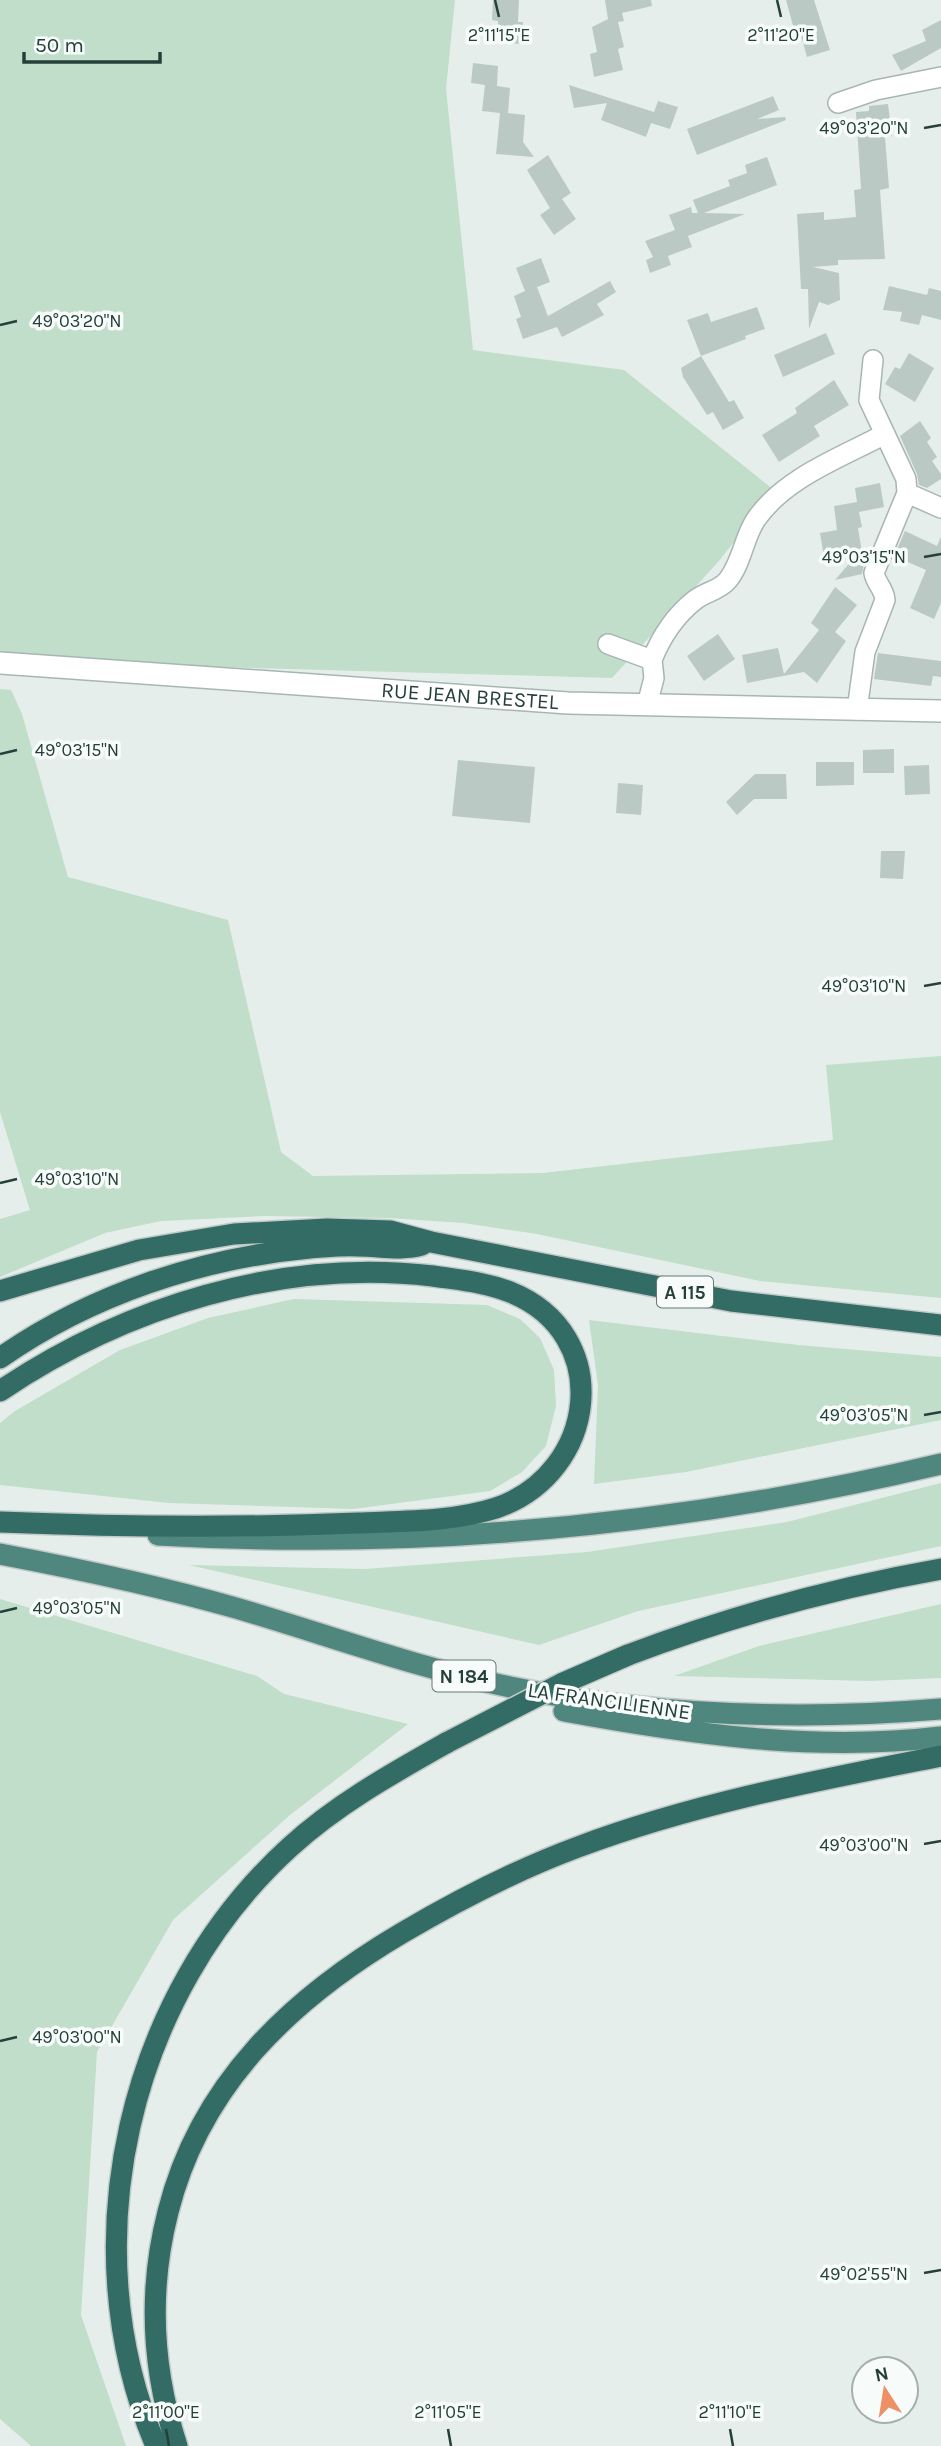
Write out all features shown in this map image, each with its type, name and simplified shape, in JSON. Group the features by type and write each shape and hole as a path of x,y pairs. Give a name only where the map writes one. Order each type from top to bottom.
{"highway":[{"path":"0,1291 139,1250 234,1234 327,1229 390,1231 431,1242"},
{"name":"A 115","path":"0,1358 40,1333 103,1301 206,1266 310,1248 356,1245 409,1249 431,1242 731,1301 941,1325"},
{"path":"0,1391 72,1347 123,1323 186,1300 292,1279 376,1273 486,1283 525,1299 550,1317 562,1332 574,1359 580,1390 578,1422 573,1441 551,1473 519,1498 472,1514 427,1520 289,1525 0,1522"},
{"path":"0,1522 205,1538 377,1538 480,1534 628,1521 733,1506 855,1484 941,1464"},
{"name":"LA FRANCILIENNE","path":"0,1554 140,1583 420,1665 510,1687 622,1705 765,1717 867,1715 941,1709"},
{"path":"156,2446 138,2395 126,2343 117,2252 125,2146 142,2079 181,1986 240,1900 280,1857 321,1820 359,1794 448,1742 561,1684 628,1654 771,1606 829,1591 941,1569"},
{"path":"338,1640 475,1689 627,1723 709,1735 817,1744 941,1737"},
{"path":"177,2446 162,2392 155,2319 157,2267 171,2199 194,2140 228,2080 256,2046 300,2003 353,1964 433,1915 504,1878 575,1848 698,1808 941,1756"}],"street":[{"path":"838,103 876,90 941,78"},
{"path":"857,710 864,652 884,600 884,591 875,580 874,573 908,493 906,480 869,400 873,360"},
{"path":"647,705 654,678 652,660 659,641 697,599 716,590 728,580 748,542 755,520 785,490 885,434"},
{"path":"908,493 941,508"},
{"path":"608,644 652,660"},
{"name":"RUE JEAN BRESTEL","path":"0,663 435,695 647,705 941,711"}],"green space":[{"path":"0,0 455,0 446,89 473,350 624,370 774,490 719,561 612,678 0,661"},
{"path":"0,689 11,690 22,714 68,877 228,920 281,1152 313,1176 543,1173 833,1140 826,1065 941,1056 941,1298 760,1281 537,1234 463,1223 389,1218 265,1216 161,1221 105,1233 0,1277 0,1219 30,1210 0,1112"},
{"path":"294,1299 487,1305 520,1319 540,1338 554,1370 556,1406 546,1446 522,1472 490,1491 353,1509 169,1503 0,1485 0,1423 15,1411 120,1350 208,1318"},
{"path":"589,1320 798,1345 941,1357 941,1420 686,1472 594,1484 598,1385"},
{"path":"941,1483 941,1546 638,1611 539,1645 189,1565 365,1569 587,1552 787,1522"},
{"path":"0,1599 257,1676 284,1694 408,1724 290,1815 173,1920 97,2052 81,2315 126,2446 31,2446 0,2419"},
{"path":"941,1604 941,1678 870,1681 674,1676 759,1646"}],"building":[{"path":"493,0 519,0 518,22 523,22 522,44 497,42 498,21 492,20"},
{"path":"605,0 651,0 652,6 622,13 624,21 618,22 624,47 618,49 623,70 594,77 590,54 597,52 592,27 608,19"},
{"path":"786,0 814,0 830,50 807,57 802,39 797,40"},
{"path":"941,20 941,48 901,71 892,55 926,41 922,30"},
{"path":"473,63 498,66 497,86 510,88 508,113 525,115 523,142 534,157 496,154 500,113 482,111 485,85 471,83"},
{"path":"569,85 654,112 658,101 678,107 670,129 651,123 646,137 601,120 607,103 574,108"},
{"path":"773,96 779,110 757,119 785,117 786,120 697,155 687,129"},
{"path":"888,104 892,136 885,137 889,188 880,190 885,259 838,260 838,265 813,267 839,273 840,300 828,305 819,302 809,329 808,289 801,289 797,214 824,212 824,220 856,217 854,190 861,189 856,112 869,111 869,106"},
{"path":"548,155 571,193 562,199 576,219 554,235 540,215 550,208 527,170"},
{"path":"767,157 777,185 704,213 745,214 688,236 692,247 668,256 671,265 650,273 646,260 653,257 645,241 675,230 669,215 691,207 692,213 698,213 693,200 730,186 728,180 747,173 745,165"},
{"path":"541,258 550,282 537,287 548,316 610,281 616,292 597,304 604,315 562,337 557,327 523,339 516,319 521,317 514,296 525,291 516,268"},
{"path":"889,286 927,295 929,288 941,291 941,320 922,315 919,325 900,321 902,312 883,310"},
{"path":"757,307 765,329 701,356 687,320 708,313 711,322"},
{"path":"826,333 835,354 783,377 774,355"},
{"path":"909,353 934,368 915,402 885,384 895,367 900,369"},
{"path":"701,356 729,402 734,400 744,418 723,430 713,412 707,415 683,377 681,368"},
{"path":"834,380 849,405 814,426 820,436 779,462 762,435 797,413 795,408"},
{"path":"920,421 931,438 927,442 937,457 932,461 941,474 941,479 927,488 919,485 917,474 900,436"},
{"path":"880,483 884,507 859,512 862,527 858,528 864,565 862,574 835,580 860,551 824,557 820,533 837,530 834,506 857,502 855,488"},
{"path":"905,531 937,546 941,537 941,603 934,619 910,608 926,570 894,556"},
{"path":"835,587 857,605 835,632 846,641 817,683 804,672 747,683 742,655 778,648 784,674 819,630 811,623"},
{"path":"718,634 735,659 704,681 687,656"},
{"path":"878,653 941,661 941,677 933,676 931,686 874,679"},
{"path":"894,749 894,773 863,773 863,750"},
{"path":"458,760 535,767 530,823 452,816"},
{"path":"816,762 854,762 854,785 816,786"},
{"path":"929,765 930,794 905,795 904,766"},
{"path":"755,774 786,774 787,799 754,799 737,815 726,802"},
{"path":"618,783 643,785 641,815 616,813"},
{"path":"881,851 905,851 903,879 880,878"}]}
